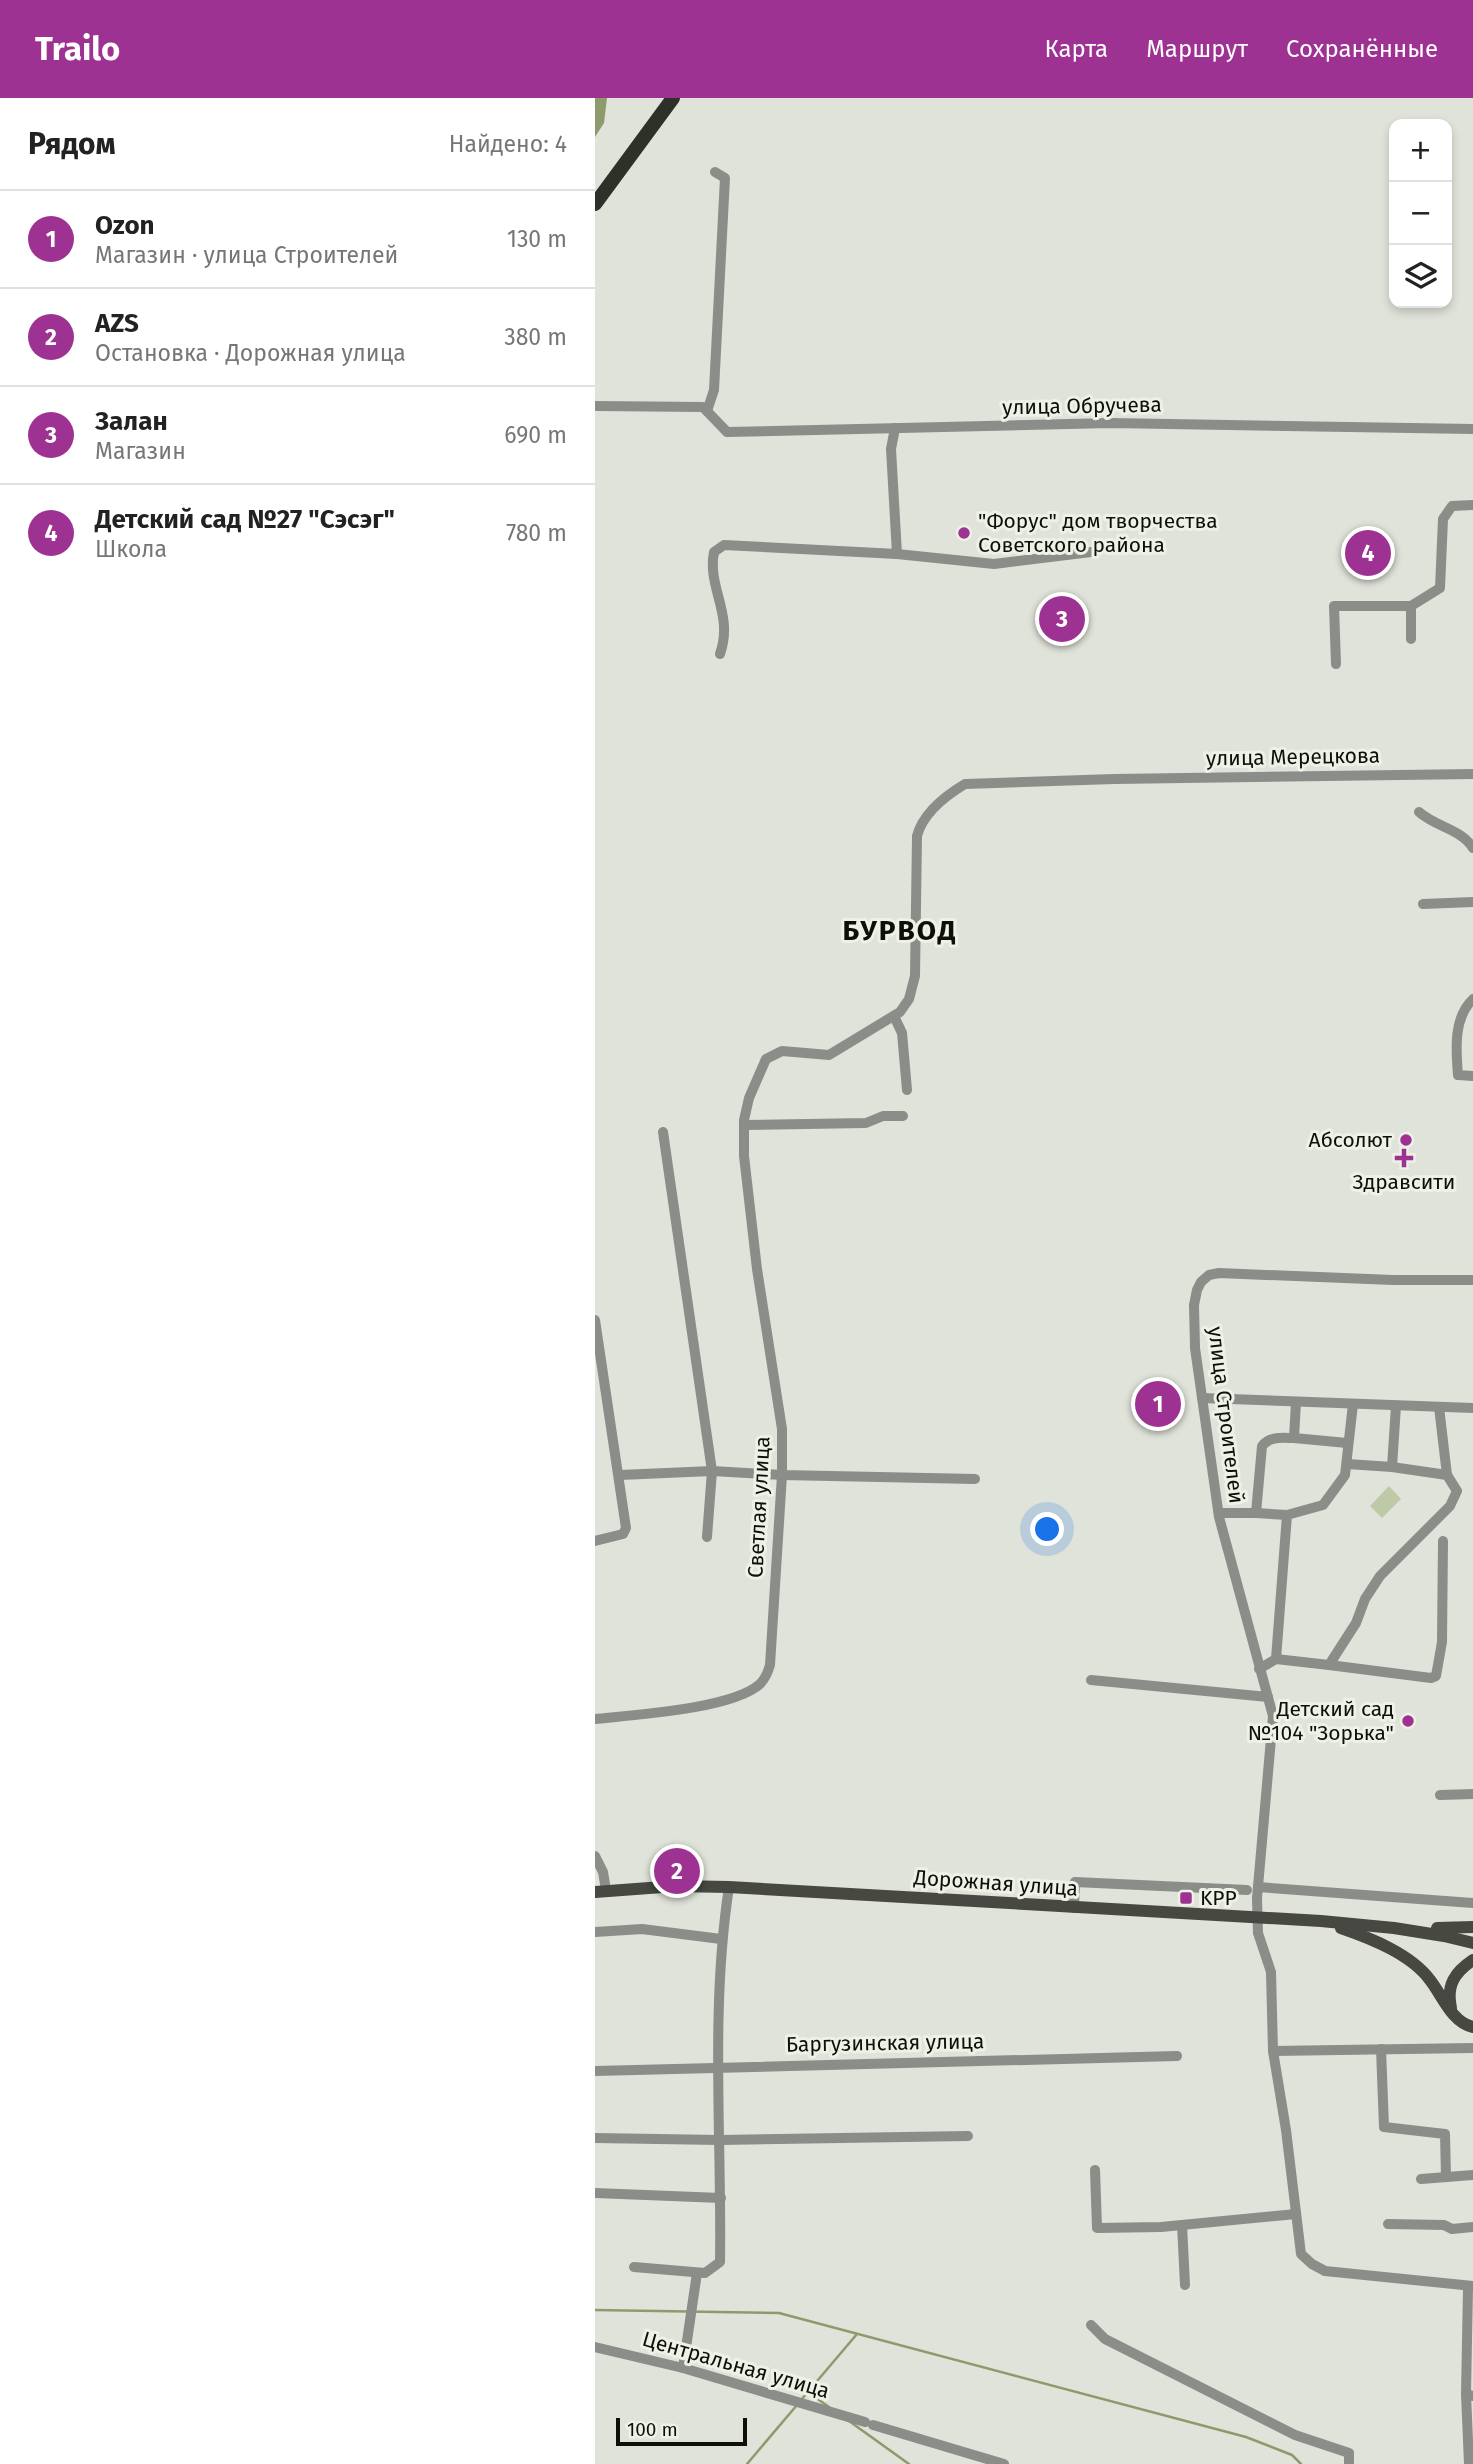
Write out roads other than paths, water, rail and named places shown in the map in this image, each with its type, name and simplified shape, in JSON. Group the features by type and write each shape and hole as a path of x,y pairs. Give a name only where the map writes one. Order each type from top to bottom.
{"highway":[{"path":"595,204 673,98"}],"main road":[{"name":"Дорожная улица","path":"601,1891 676,1886 729,1887 1257,1917 1394,1928 1473,1943"},
{"path":"1321,1921 1363,1936 1399,1954 1428,1977 1458,2020 1473,2027"},
{"path":"1437,1928 1473,1927"},
{"name":"Дорожная улица","path":"1394,1928 1437,1928 1473,1935"},
{"path":"1451,2011 1448,1994 1451,1983 1459,1970 1473,1959"}],"street":[{"path":"595,406 705,409 713,390 725,178 715,172"},
{"name":"улица Обручева","path":"705,409 727,432 1111,423 1473,429"},
{"path":"895,428 891,449 897,554"},
{"path":"1336,664 1334,606 1411,606 1440,588 1443,519 1452,506 1473,505"},
{"path":"720,654 725,618 713,579 713,560 714,552 724,545 897,554 994,564 1090,552"},
{"path":"1411,606 1411,639"},
{"name":"улица Мерецкова","path":"894,1016 909,999 915,976 917,836 920,824 949,794 965,785 1114,779 1473,774"},
{"path":"1419,812 1434,824 1458,833 1473,848"},
{"path":"1423,904 1473,902"},
{"path":"1473,999 1463,1012 1458,1031 1457,1056 1458,1075 1473,1076"},
{"path":"894,1016 902,1033 907,1090"},
{"name":"Светлая улица","path":"595,1719 651,1713 728,1699 759,1685 767,1675 770,1665 782,1475 782,1429 747,1195 744,1123 749,1098 766,1059 782,1051 829,1055 894,1016"},
{"path":"744,1123 778,1126 866,1123 883,1116 903,1115"},
{"path":"663,1132 712,1471 707,1537"},
{"name":"улица Строителей","path":"1470,2286 1325,2271 1301,2254 1273,2051 1271,1972 1258,1937 1252,1889 1273,1716 1219,1513 1195,1348 1194,1305 1201,1282 1209,1275 1219,1273 1393,1280 1473,1280"},
{"path":"595,1320 627,1528 623,1534 595,1541"},
{"path":"1202,1398 1473,1408"},
{"path":"1294,1438 1296,1402"},
{"path":"1219,1513 1287,1515 1323,1505 1345,1475 1353,1404"},
{"path":"1392,1466 1396,1406"},
{"path":"1329,1665 1356,1623 1365,1599 1380,1576 1450,1506 1457,1491 1447,1475 1439,1407"},
{"path":"1257,1513 1262,1446 1267,1441 1273,1438 1294,1438 1347,1443"},
{"path":"1347,1464 1392,1466 1447,1475"},
{"path":"620,1475 712,1471 975,1479"},
{"path":"1276,1659 1287,1515"},
{"path":"1259,1669 1276,1659 1431,1678 1436,1676 1442,1642 1443,1541"},
{"path":"1091,1680 1268,1697"},
{"path":"1440,1795 1473,1794"},
{"path":"595,1856 603,1872 601,1891"},
{"path":"1074,1908 1075,1882 1252,1889 1473,1903"},
{"path":"634,2267 705,2273 720,2262 721,1939 729,1887"},
{"path":"595,1932 642,1928 721,1939"},
{"path":"1381,2049 1384,2127 1445,2134 1447,2177"},
{"path":"1273,2051 1473,2049"},
{"name":"Баргузинская улица","path":"595,2071 1177,2056"},
{"path":"595,2138 720,2140 968,2136"},
{"path":"1095,2171 1097,2228 1182,2225 1296,2214"},
{"path":"1421,2179 1473,2175"},
{"path":"595,2193 721,2198"},
{"path":"1388,2224 1444,2225 1452,2229 1473,2227"},
{"path":"1182,2225 1185,2285"},
{"path":"683,2368 697,2273"},
{"path":"1469,2464 1470,2286"},
{"path":"1091,2325 1105,2339 1294,2435 1349,2453 1349,2464"},
{"name":"Центральная улица","path":"595,2347 683,2368 1004,2464"}],"waterway":[{"path":"595,2310 779,2313 1246,2437 1292,2455 1301,2464"},
{"path":"801,2400 857,2334"},
{"path":"809,2393 829,2407"},
{"path":"747,2464 797,2405"},
{"path":"849,2421 909,2464"}],"place":[{"name":"\"Форус\" дом творчества Советского района","path":"964,533"},
{"name":"Детский сад №27 \"Сэсэг\"","path":"1368,553"},
{"name":"Залан","path":"1062,619"},
{"name":"Абсолют","path":"1406,1140"},
{"name":"Здравсити","path":"1404,1158"},
{"name":"Ozon","path":"1158,1404"},
{"name":"Детский сад №104 \"Зорька\"","path":"1408,1721"},
{"name":"AZS","path":"677,1871"},
{"name":"KPP","path":"1186,1898"}],"district":[{"name":"БУРВОД","path":"900,930"}]}
